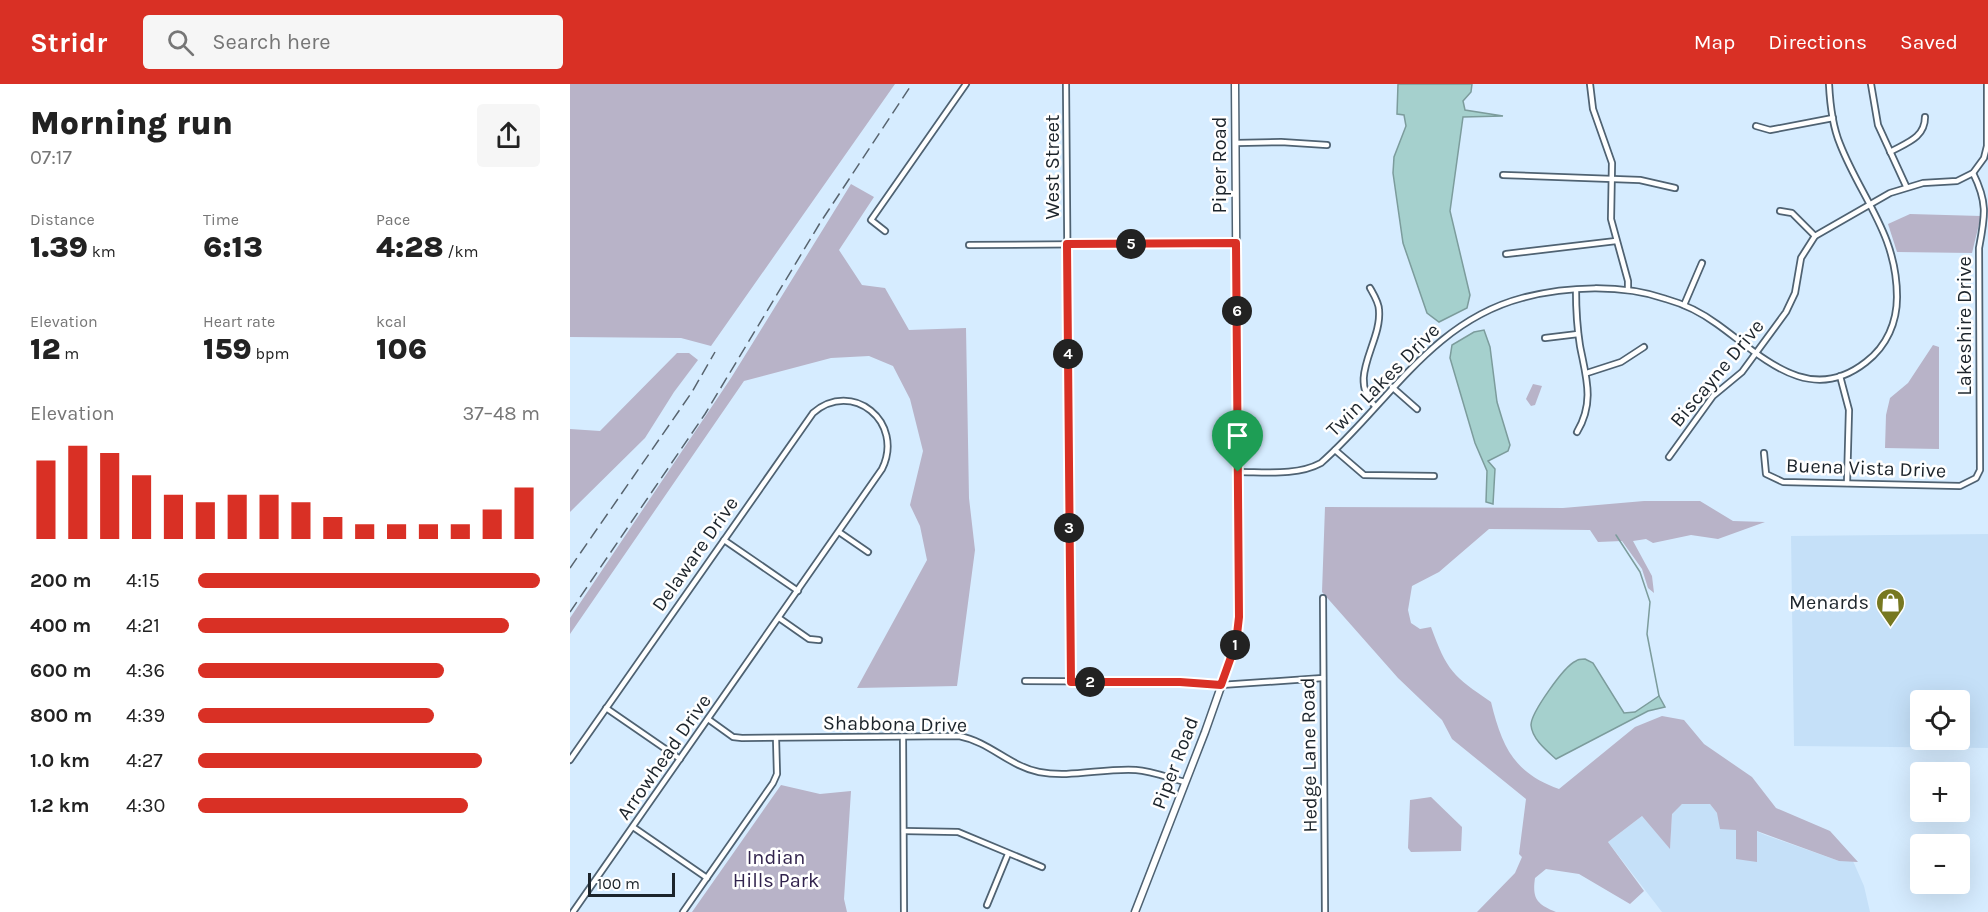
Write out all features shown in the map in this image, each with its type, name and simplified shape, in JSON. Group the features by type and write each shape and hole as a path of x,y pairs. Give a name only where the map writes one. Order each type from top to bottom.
{"street":[{"path":"885,231 871,220 966,84"},
{"name":"West Street","path":"1066,84 1071,682"},
{"name":"Piper Road","path":"1135,912 1221,685 1239,625 1235,84"},
{"path":"1590,84 1593,109 1610,153 1611,219 1628,281 1628,290"},
{"name":"Twin Lakes Drive","path":"1238,472 1307,469 1321,463 1431,348 1481,313 1521,298 1576,290 1628,290 1654,295 1684,305 1715,322 1780,370 1796,376 1814,380 1840,376 1857,369 1877,352 1888,337 1896,312 1897,287 1892,253 1882,225 1845,157 1833,118 1829,84"},
{"path":"1871,84 1878,124 1906,186 1957,181 1973,173 1984,158 1987,146 1987,84"},
{"path":"1890,152 1919,136 1925,117"},
{"path":"1756,126 1770,130 1833,118"},
{"path":"1236,143 1281,142 1327,145"},
{"name":"Lakeshire Drive","path":"1973,173 1982,185 1987,204 1986,223 1978,248 1980,470"},
{"path":"1503,175 1640,180 1675,188"},
{"name":"Biscayne Drive","path":"1669,457 1713,396 1742,372 1791,303 1801,258 1815,236 1871,203 1906,186"},
{"path":"1780,211 1792,213 1815,236"},
{"path":"1506,254 1616,241"},
{"path":"969,245 1236,243"},
{"path":"1684,305 1702,263"},
{"path":"1370,288 1377,303 1379,316 1363,383 1365,394 1375,406"},
{"path":"1576,290 1578,334 1587,373 1587,411 1577,432"},
{"path":"1545,338 1578,334"},
{"path":"1587,373 1621,362 1644,347"},
{"path":"1840,376 1849,410 1847,483"},
{"path":"1392,387 1417,409"},
{"name":"Delaware Drive","path":"570,760 813,413 823,405 841,401 865,407"},
{"name":"Arrowhead Drive","path":"573,912 882,469 889,454 889,441 884,425 865,407"},
{"path":"1335,450 1360,476 1434,476"},
{"name":"Buena Vista Drive","path":"1764,453 1764,469 1772,479 1783,482 1960,486 1974,481 1980,470"},
{"path":"839,532 868,552"},
{"path":"724,540 798,591"},
{"name":"Hedge Lane Road","path":"1323,598 1325,912"},
{"path":"779,618 809,639 819,640"},
{"path":"1025,681 1180,682 1221,685 1323,678"},
{"path":"606,708 680,759"},
{"name":"Shabbona Drive","path":"708,719 733,736 968,738 990,747 1018,765 1045,773 1134,770 1185,782"},
{"path":"903,737 904,912"},
{"path":"683,912 773,783 777,774 776,738"},
{"path":"633,827 707,878"},
{"path":"904,831 958,832 1042,867"},
{"path":"987,905 1008,854"}],"shaded area":[{"path":"1398,84 1472,84 1471,92 1463,101 1465,110 1503,116 1463,117 1450,211 1470,295 1467,308 1439,322 1427,313 1403,243 1393,173 1394,157 1406,126 1404,115 1397,114"},
{"path":"1484,330 1490,347 1497,402 1510,445 1508,451 1488,461 1495,469 1493,504 1486,502 1487,471 1475,443 1450,358 1452,345 1474,332"},
{"path":"1988,534 1988,748 1970,748 1970,690 1910,690 1910,747 1794,746 1791,536"},
{"path":"1585,659 1593,663 1624,713 1635,712 1659,696 1665,707 1648,711 1556,759 1534,735 1532,719 1556,680 1577,660"},
{"path":"1682,804 1710,804 1717,813 1765,835 1839,861 1853,861 1864,886 1870,912 1662,912 1608,842 1642,816 1670,848 1672,813"}],"green space":[{"path":"570,84 895,84 711,346 681,338 570,337"},
{"path":"851,184 874,197 839,250 862,285 885,288 909,330 966,328 969,498 975,550 957,686 857,688 927,560 920,526 910,505 923,451 910,399 893,366 869,356 831,358 744,381 570,634 570,618 731,378"},
{"path":"1910,214 1981,216 1972,253 1897,252 1888,224"},
{"path":"1933,345 1939,347 1939,449 1885,448 1886,415 1890,398 1908,383"},
{"path":"677,353 689,353 698,360 674,392 645,438 570,512 570,429 600,431"},
{"path":"1533,384 1542,386 1535,405 1531,406 1526,399"},
{"path":"1644,501 1700,501 1733,521 1765,522 1718,539 1691,535 1653,543 1646,539 1633,541 1652,576 1654,593 1648,588 1642,569 1622,541 1598,542 1590,530 1489,529 1439,572 1412,586 1408,610 1411,623 1420,629 1431,627 1442,654 1453,671 1468,686 1491,702 1505,745 1512,756 1531,775 1544,783 1559,789 1635,727 1662,716 1684,720 1704,744 1752,777 1776,808 1830,831 1858,862 1839,861 1757,831 1757,862 1736,859 1736,830 1720,829 1717,813 1710,804 1682,804 1672,814 1670,849 1642,816 1608,842 1644,891 1630,904 1579,874 1546,869 1535,878 1535,896 1540,903 1556,912 1477,912 1515,873 1522,857 1519,854 1526,799 1452,739 1442,720 1398,678 1322,592 1325,507 1563,508"},
{"name":"Indian Hills Park","path":"781,785 820,794 851,791 844,899 847,912 692,912"},
{"path":"1431,797 1462,827 1461,851 1411,852 1408,848 1410,800"}],"waterway":[{"path":"1616,535 1640,572 1650,602 1647,634 1659,696"}],"railway":[{"path":"570,612 705,414 820,223 912,84"},
{"path":"570,568 692,392 715,352"}],"place":[{"name":"Menards","path":"1890,628"}],"route":[{"path":"1236,243 1238,472 1239,625 1236,643 1221,685 1180,682 1071,682 1067,244 1236,243"}]}
